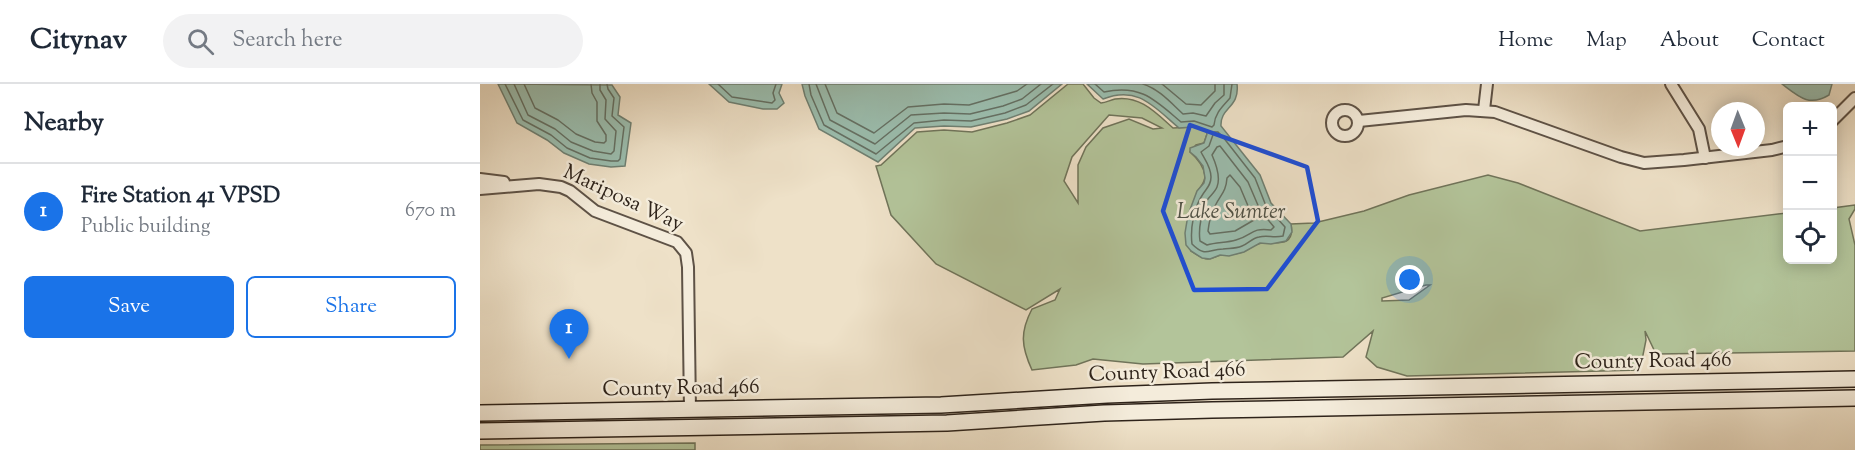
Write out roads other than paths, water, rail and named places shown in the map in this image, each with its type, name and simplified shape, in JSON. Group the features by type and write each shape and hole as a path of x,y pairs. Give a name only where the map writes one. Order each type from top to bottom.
{"main road":[{"name":"County Road 466","path":"480,414 941,405 1107,394 1855,379"},
{"name":"County Road 466","path":"480,431 947,423 1104,413 1212,410 1855,398"},
{"path":"690,410 691,428"}],"street":[{"path":"1484,110 1487,84"},
{"path":"1671,84 1699,129 1705,158"},
{"path":"1837,117 1855,98"},
{"path":"1359,121 1484,110 1509,116 1633,161 1656,163 1783,147"},
{"name":"Mariposa Way","path":"480,179 528,185"},
{"name":"Mariposa Way","path":"480,189 528,185 561,187 570,191 595,212 670,238 682,247 686,253 688,267 690,410"}],"water":[{"path":"498,84 612,85 620,97 618,115 631,123 625,166 589,164 564,153 547,140 517,123"},
{"path":"709,84 782,84 779,93 784,103 777,109 763,109 729,102"},
{"path":"802,84 1062,84 1029,111 1007,119 971,127 915,128 878,162 819,129"},
{"name":"Lake Sumter","path":"1087,84 1237,84 1236,98 1224,115 1221,126 1260,175 1271,203 1291,224 1292,232 1286,241 1271,244 1260,243 1244,252 1229,256 1220,255 1210,259 1202,258 1191,251 1186,245 1185,233 1188,215 1197,191 1205,178 1203,166 1190,152 1190,148 1204,143 1206,130 1193,127 1179,128 1145,100 1136,96 1115,95 1103,99"},
{"path":"1782,84 1832,84 1829,95 1822,99 1810,100 1804,99"}],"place":[{"name":"Fire Station 41 VPSD","path":"569,359"}]}
